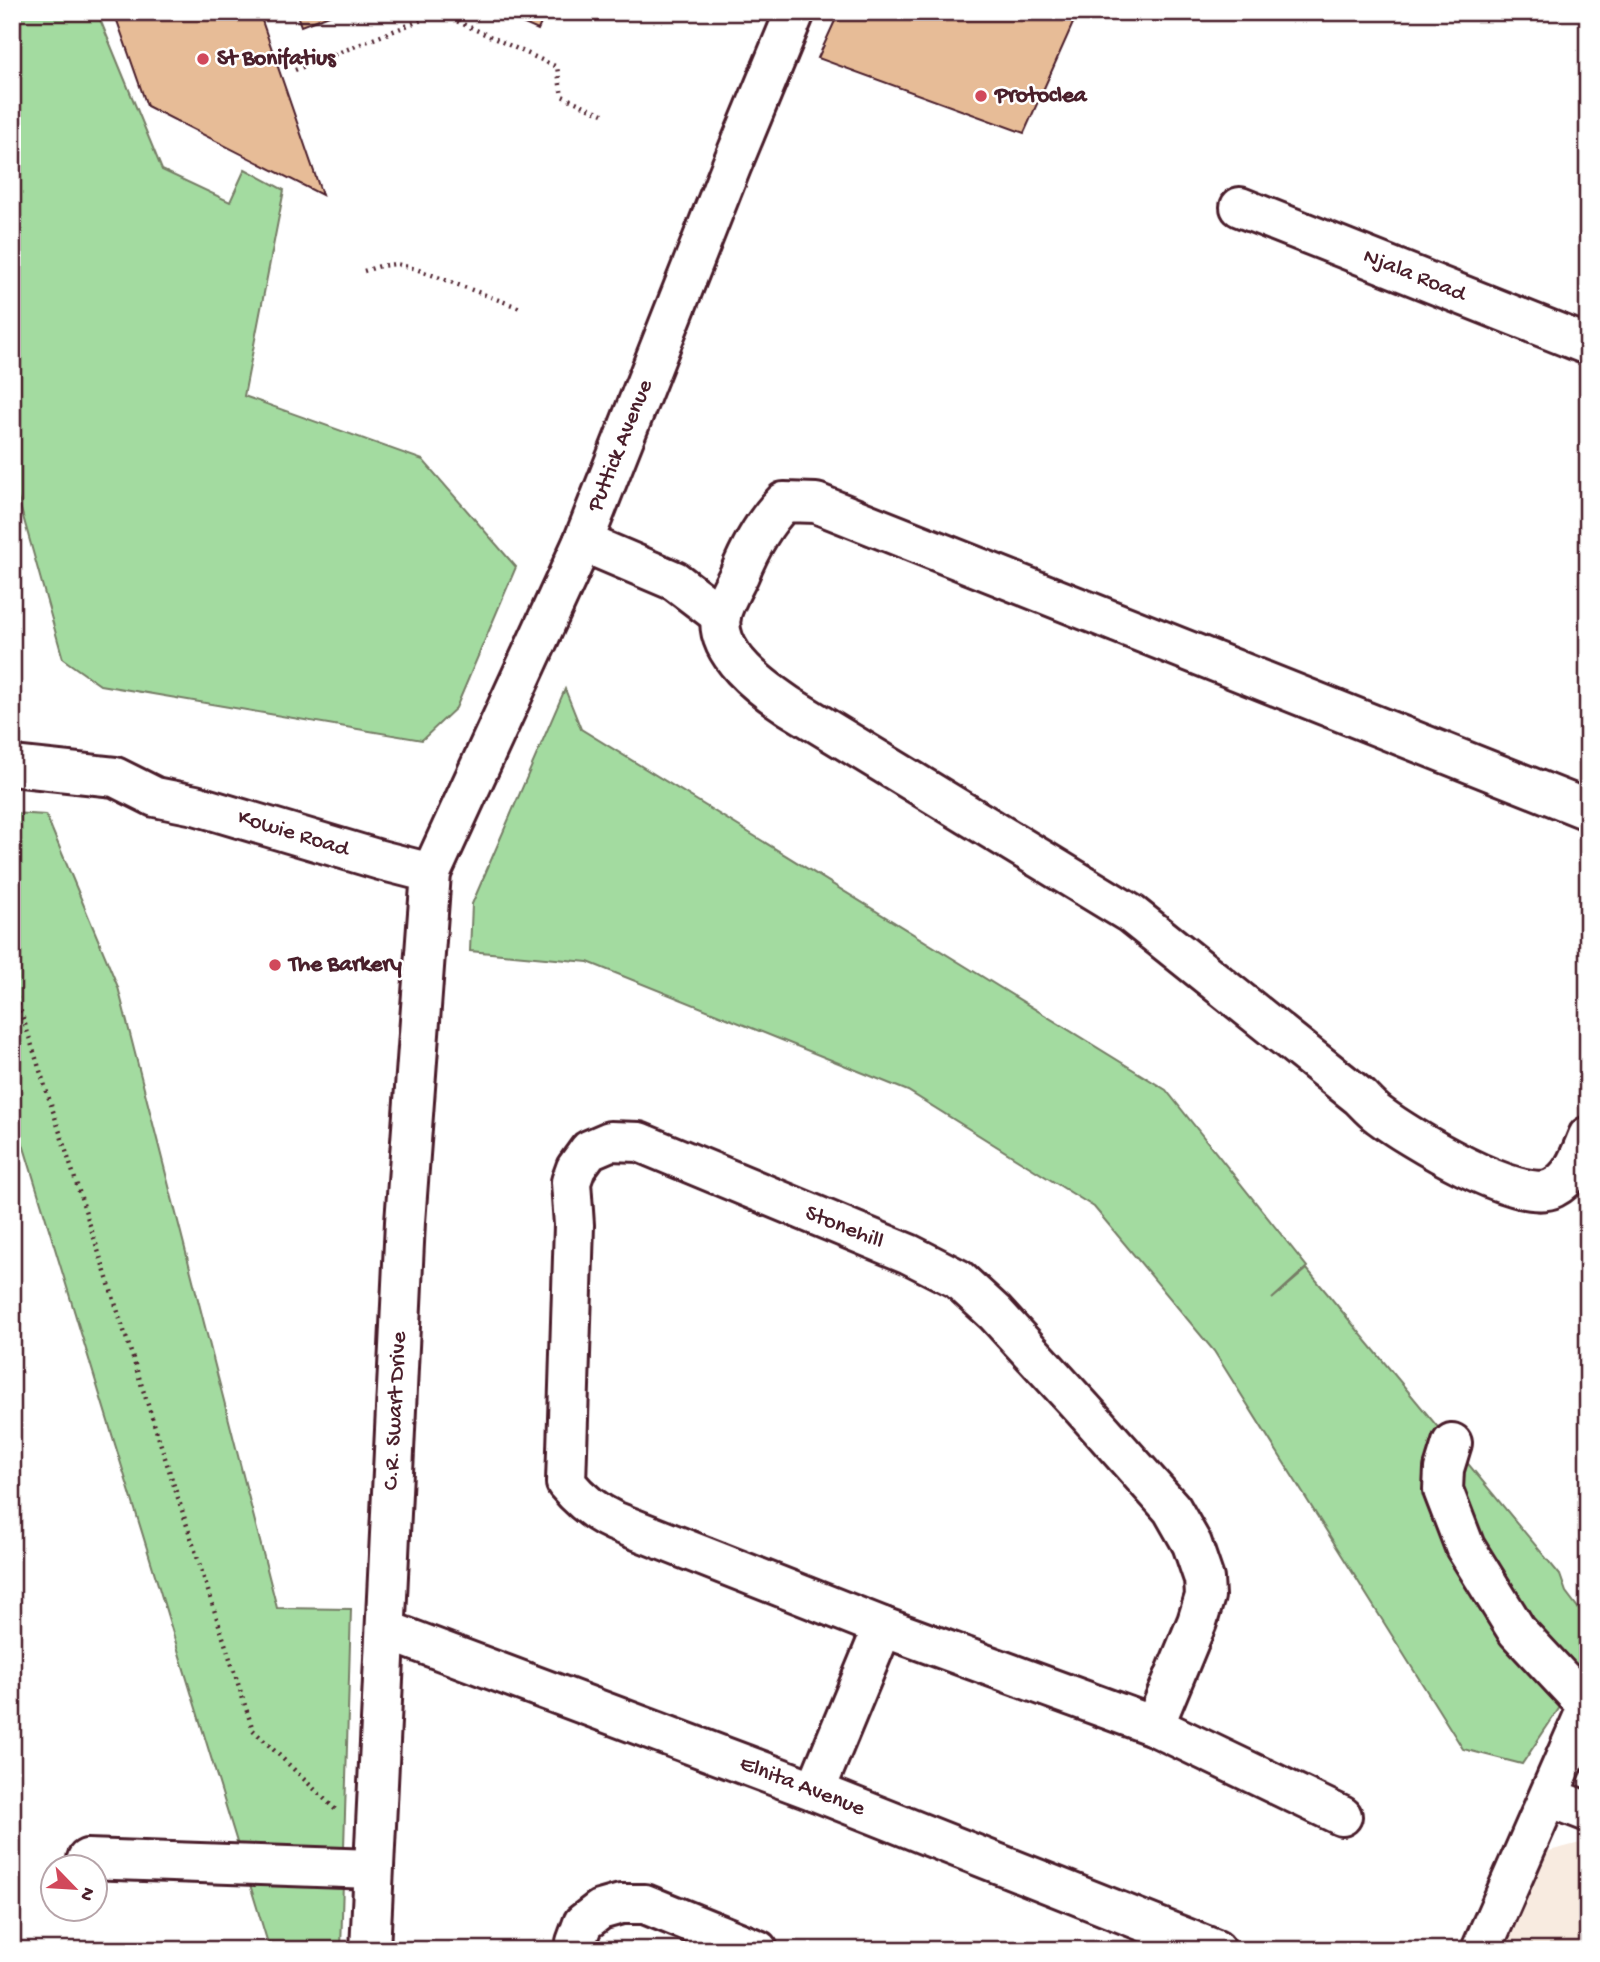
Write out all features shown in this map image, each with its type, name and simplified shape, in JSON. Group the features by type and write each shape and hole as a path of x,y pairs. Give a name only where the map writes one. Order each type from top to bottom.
{"street":[{"name":"Puttick Avenue","path":"431,873 583,542 795,12"},
{"name":"Njala Road","path":"1240,207 1588,345"},
{"path":"1588,810 816,503 784,502 770,516 759,532 721,616 723,634 732,655 764,689 1131,914 1378,1114 1435,1152 1529,1191 1551,1190 1563,1181 1576,1165 1588,1136"},
{"path":"583,542 675,581 721,616"},
{"name":"Kowie Road","path":"16,772 120,805 155,797 195,805 431,873"},
{"name":"C.R. Swart Drive","path":"370,1950 405,1222 431,873"},
{"name":"Stonehill","path":"610,1141 639,1142 909,1254 958,1279 995,1313 1172,1509 1192,1544 1204,1580 1205,1597 1197,1622 1154,1726 883,1627 600,1515 576,1496 566,1483 574,1225 571,1182 576,1168 589,1150 610,1141"},
{"path":"1452,1443 1444,1469 1443,1490 1465,1547 1517,1631 1588,1707 1481,1950"},
{"path":"815,1791 883,1627"},
{"name":"Elnita Avenue","path":"386,1630 815,1791 1216,1950"},
{"path":"1154,1726 1342,1816"},
{"path":"1549,1797 1588,1812"},
{"path":"108,1859 373,1858"},
{"path":"576,1950 583,1923 600,1910 621,1904 645,1904 758,1950"}],"path":[{"path":"295,71 439,13 557,66 562,96 603,114"},
{"path":"364,271 396,264 523,309"},
{"path":"12,984 253,1730 373,1858"}],"shaded area":[{"path":"1588,1841 1588,1950 1461,1950 1498,1864"}],"green space":[{"path":"12,12 97,12 162,170 230,202 245,169 284,190 244,396 423,460 516,567 456,708 422,740 100,685 63,659 12,477"},
{"path":"565,689 581,729 1166,1090 1307,1267 1272,1299 1307,1269 1560,1575 1566,1592 1588,1621 1588,1665 1522,1764 1463,1749 1214,1351 1094,1207 908,1091 588,962 470,951 472,904"},
{"path":"12,813 46,815 118,987 277,1608 351,1609 341,1950 270,1950 12,1108"}],"building":[{"name":"St Bonifatius","path":"114,12 259,12 322,195 147,106"},
{"path":"296,12 337,12 301,26"},
{"path":"497,12 546,12 538,30"},
{"name":"Protoclea","path":"839,12 1078,12 1024,133 818,58"}],"place":[{"name":"St Bonifatius","path":"203,59"},
{"name":"Protoclea","path":"981,96"},
{"name":"The Barkery","path":"275,965"}]}
